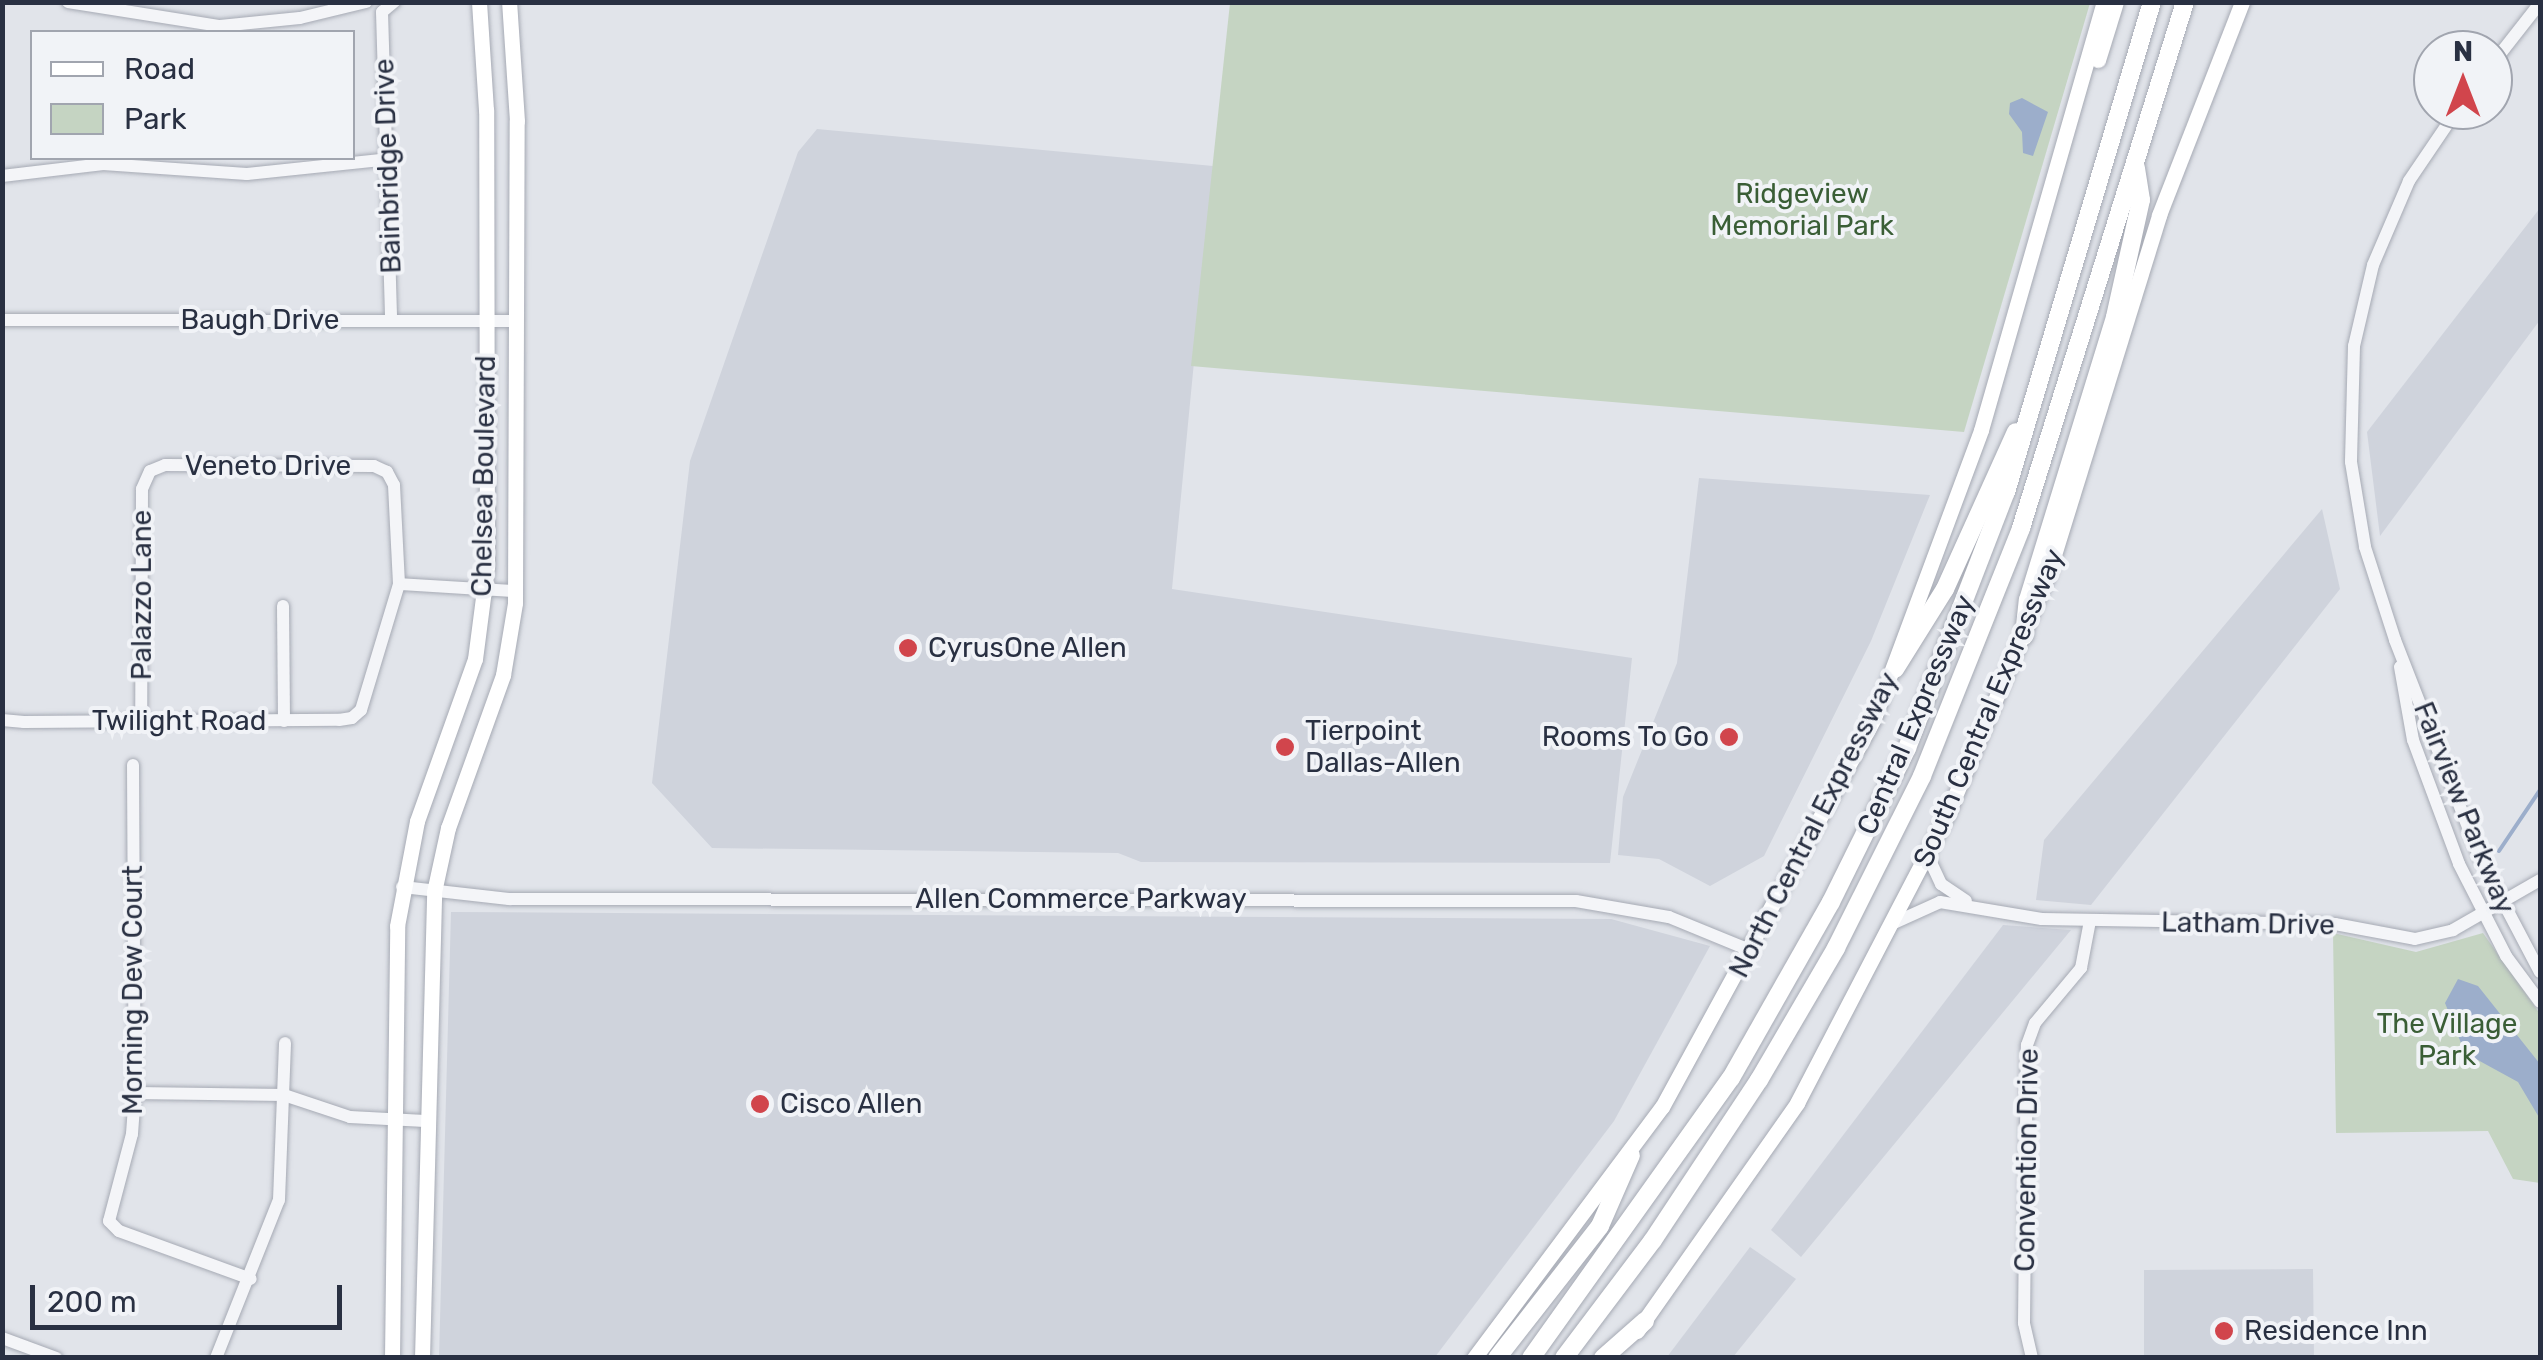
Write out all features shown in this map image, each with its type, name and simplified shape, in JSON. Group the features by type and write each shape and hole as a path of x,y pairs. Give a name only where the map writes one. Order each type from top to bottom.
{"highway":[{"name":"Central Expressway","path":"1531,1358 1690,1141 1831,902 1927,702 2034,401 2152,2"},
{"name":"Central Expressway","path":"1564,1358 1675,1209 1759,1080 1905,812 2014,546 2185,2"},
{"path":"2024,636 2028,600 2115,317 2140,200 2136,161"},
{"path":"1895,669 1929,620 2034,401"},
{"path":"1497,1358 1600,1226 1631,1155"},
{"path":"1603,1358 1645,1320"}],"main road":[{"name":"Chelsea Boulevard","path":"392,1358 394,1121 402,887 417,820 471,673 485,590 486,320 480,2"},
{"name":"Chelsea Boulevard","path":"422,1358 424,1121 434,892 448,828 503,675 515,592 517,121 509,2"},
{"name":"North Central Expressway","path":"1474,1358 1631,1155 1752,950 1895,669 1981,430 2104,2"},
{"path":"2064,148 2116,2"},
{"path":"2210,72 2232,2"},
{"name":"South Central Expressway","path":"1617,1358 1788,1116 1896,922 1928,856 2024,636 2210,72 2242,2"}],"street":[{"path":"68,2 220,26 287,20 366,2 382,12 394,2"},
{"path":"2513,38 2540,2"},
{"name":"Bainbridge Drive","path":"382,12 390,159 391,320"},
{"name":"Fairview Parkway","path":"2445,130 2390,221 2354,346 2356,500 2395,640 2413,740 2484,915 2540,1002"},
{"path":"2,176 104,164 247,174 390,159"},
{"name":"Baugh Drive","path":"2,320 517,321"},
{"name":"Veneto Drive","path":"150,471 166,465 374,466 388,472 394,484 400,584"},
{"name":"Palazzo Lane","path":"141,722 142,489 150,471"},
{"path":"400,584 515,592"},
{"name":"Twilight Road","path":"2,720 141,722 355,716 400,584"},
{"path":"283,606 284,720"},
{"name":"Fairview Parkway","path":"2395,640 2502,907 2540,972"},
{"name":"Morning Dew Court","path":"133,765 135,1093 132,1134 108,1211 119,1231 251,1280"},
{"name":"Latham Drive","path":"1928,856 1947,891 2006,914"},
{"path":"2502,907 2540,880"},
{"name":"Allen Commerce Parkway","path":"402,887 509,899 1558,900 1669,917 1752,950"},
{"name":"Latham Drive","path":"1896,922 1940,902 2006,914 2090,921 2335,924 2415,940 2502,907"},
{"name":"Convention Drive","path":"2032,1358 2024,1323 2027,1044 2035,1022 2082,968 2090,921"},
{"path":"216,1358 251,1280 280,1192 279,1095 285,1044"},
{"path":"135,1093 279,1095 350,1118 424,1121"},
{"path":"2,1338 56,1358"}],"shaded area":[{"path":"817,129 1213,166 1172,589 1632,658 1610,863 1141,862 1118,853 712,848 652,783 690,461 798,152"},
{"path":"2540,208 2540,320 2380,536 2367,432"},
{"path":"1699,478 1930,495 1871,641 1764,856 1710,886 1659,859 1618,855 1623,797 1677,663"},
{"path":"2322,509 2340,589 2091,905 2036,900 2044,840"},
{"path":"451,912 1611,919 1710,946 1614,1121 1435,1357 439,1358"},
{"path":"2003,925 2071,930 1801,1257 1771,1230"},
{"path":"1750,1247 1796,1279 1733,1357 1667,1357"},
{"path":"2313,1269 2314,1357 2144,1357 2144,1270"}],"green space":[{"name":"Ridgeview Memorial Park","path":"1230,3 2090,3 1964,432 1191,366"},
{"name":"The Village Park","path":"2333,933 2416,952 2483,933 2540,1014 2540,1183 2513,1179 2488,1131 2336,1133"}],"water":[{"path":"2022,98 2048,112 2033,156 2023,153 2022,132 2009,114 2010,103"},
{"path":"2458,979 2478,986 2540,1064 2540,1119 2518,1082 2465,1053 2445,1003"}],"waterway":[{"path":"2499,851 2540,790"}],"place":[{"name":"CyrusOne Allen","path":"908,648"},
{"name":"Rooms To Go","path":"1729,737"},
{"name":"Tierpoint Dallas-Allen","path":"1285,747"},
{"name":"Cisco Allen","path":"760,1104"},
{"name":"Residence Inn","path":"2224,1331"}]}
